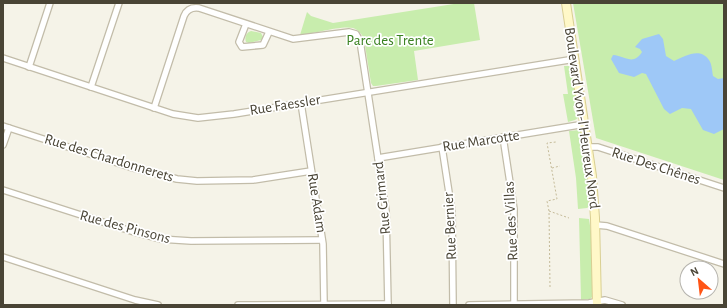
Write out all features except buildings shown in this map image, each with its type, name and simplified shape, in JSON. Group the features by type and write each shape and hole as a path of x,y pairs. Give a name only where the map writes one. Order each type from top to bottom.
{"street":[{"path":"29,67 50,3"},
{"path":"91,88 119,3"},
{"name":"Boulevard Yvon-l'Heureux Nord","path":"566,3 589,147 596,225 597,303"},
{"path":"154,108 184,16 191,8 197,8 246,24 269,32 264,45 242,47 239,42 246,24"},
{"name":"Rue Grimard","path":"269,32 296,39 346,32 355,33 359,39 386,216 388,304"},
{"name":"Rue Faessler","path":"3,58 179,116 205,118 574,59"},
{"name":"Rue Adam","path":"301,103 322,240 324,304"},
{"name":"Rue Marcotte","path":"378,158 585,124"},
{"path":"3,145 6,127"},
{"name":"Rue des Chardonnerets","path":"6,127 130,167 177,179 197,181 253,180 312,171"},
{"name":"Rue des Villas","path":"503,137 514,209 514,304"},
{"name":"Rue Bernier","path":"442,147 452,212 453,305"},
{"name":"Rue Des Chênes","path":"589,147 598,147 724,188"},
{"name":"Rue des Pinsons","path":"3,190 160,239 190,241 322,240"},
{"path":"596,225 607,226 724,264"},
{"path":"3,257 135,300 158,305"},
{"path":"470,305 597,303 605,300 622,305"},
{"path":"238,305 388,304"}],"path":[{"path":"550,287 549,210 547,201 557,199 547,143 556,142"},
{"path":"552,168 560,166"},
{"path":"549,210 569,218"}],"green space":[{"name":"Parc des Trente","path":"460,3 474,3 480,40 414,51 418,80 373,86 371,83 364,39 360,32 353,28 348,27 300,35 307,12 311,16 333,23"},
{"path":"573,3 724,3 724,180 596,138"},
{"path":"251,31 261,33 263,37 261,40 249,43 246,42 246,35"},
{"path":"564,66 569,66 571,68 578,105 573,106 574,111 578,110 578,118 568,122 563,94 568,94"},
{"path":"569,131 582,131 591,205 587,208 578,209 576,178"},
{"path":"579,218 589,219 592,232 593,296 590,299 581,300"}],"water":[{"path":"659,34 663,39 666,56 674,61 692,54 701,54 710,62 713,76 718,79 724,78 724,129 714,134 703,130 691,109 682,108 670,114 664,109 646,74 642,73 634,77 619,73 611,59 613,55 636,59 642,52 640,49 635,47 642,39"}]}
